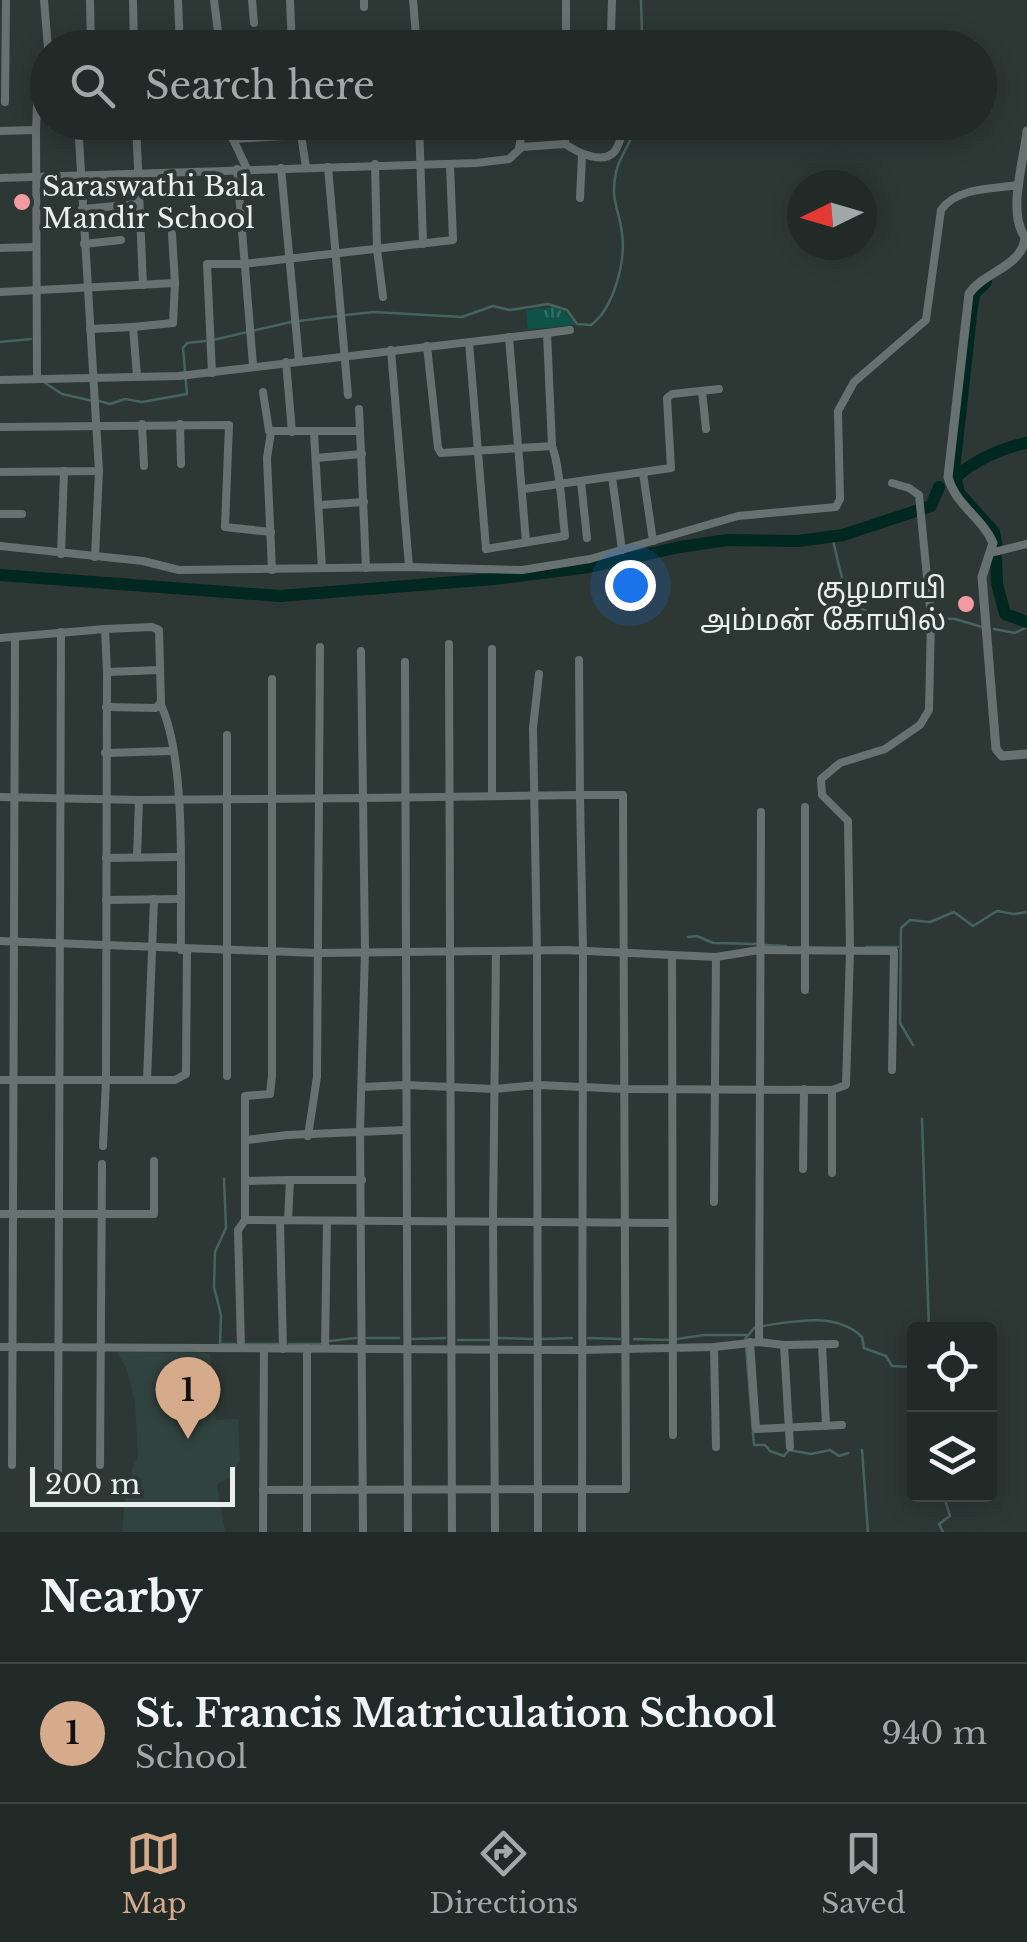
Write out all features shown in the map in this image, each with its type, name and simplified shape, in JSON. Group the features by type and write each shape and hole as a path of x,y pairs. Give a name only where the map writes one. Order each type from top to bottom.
{"street":[{"path":"5,102 6,0"},
{"path":"44,0 46,30"},
{"path":"90,0 91,30"},
{"path":"132,0 133,30"},
{"path":"178,0 179,30"},
{"path":"214,0 218,30"},
{"path":"252,0 254,23"},
{"path":"290,0 291,30"},
{"path":"413,0 416,30"},
{"path":"566,0 566,30"},
{"path":"611,30 612,0"},
{"path":"0,130 30,130"},
{"path":"1027,131 1015,208 1026,234 1025,245 1020,255 976,284 969,294 948,477 958,501 990,534 993,543 982,577 996,749 1002,756 1027,754"},
{"path":"36,140 37,378"},
{"path":"79,140 99,471 94,557"},
{"path":"136,140 143,285"},
{"path":"233,140 242,169 243,264 254,365"},
{"path":"303,140 306,167"},
{"path":"420,140 423,244"},
{"path":"0,178 375,164 450,165 510,159 521,140"},
{"path":"565,140 565,144"},
{"path":"519,148 565,144 582,155 608,156 614,153 619,140"},
{"path":"580,198 582,155"},
{"path":"375,164 377,249 383,297"},
{"path":"212,373 207,264 243,264 453,240 450,165"},
{"path":"328,167 348,395"},
{"path":"281,168 299,360"},
{"path":"0,546 143,561 180,570 522,570 622,550 738,516 832,508 839,504 838,411 854,382 926,320 941,210 947,201 967,192 1019,186"},
{"path":"82,209 138,204"},
{"path":"90,330 174,323 172,234"},
{"path":"84,244 120,240"},
{"path":"0,248 36,247"},
{"path":"0,292 175,283"},
{"path":"133,327 136,376"},
{"path":"0,380 191,375 570,330"},
{"path":"469,342 486,548 566,536 552,446 547,333"},
{"path":"509,337 526,542"},
{"path":"427,346 438,448 446,454 552,446"},
{"path":"391,350 409,567"},
{"path":"286,362 292,432"},
{"path":"524,489 673,466 667,398 672,394 719,390"},
{"path":"263,392 267,428 271,432 360,431"},
{"path":"702,392 706,429"},
{"path":"359,409 366,568"},
{"path":"142,424 144,466"},
{"path":"180,424 181,464"},
{"path":"0,427 229,426 225,527 271,532"},
{"path":"271,432 267,458 272,570"},
{"path":"314,433 322,568"},
{"path":"316,458 362,454"},
{"path":"61,554 64,471"},
{"path":"0,472 99,471"},
{"path":"644,473 653,540"},
{"path":"612,477 622,550"},
{"path":"582,482 587,538"},
{"path":"362,1087 841,1088 848,1079 848,821 835,811 819,786 825,772 840,763 885,749 920,725 929,710 931,618 919,495 892,483"},
{"path":"320,505 364,502"},
{"path":"0,514 22,514"},
{"path":"990,554 1027,544"},
{"path":"0,638 156,628 160,705 172,750 178,800 186,1074 175,1080 0,1080"},
{"path":"103,1146 107,944 105,629"},
{"path":"58,1480 61,632"},
{"path":"12,1466 15,636"},
{"path":"449,644 452,1532"},
{"path":"308,1136 317,1077 320,647"},
{"path":"492,649 492,796"},
{"path":"361,651 365,950 360,1132 363,1532"},
{"path":"579,660 582,1532"},
{"path":"405,662 408,1532"},
{"path":"107,672 160,670"},
{"path":"538,1532 534,728 539,674"},
{"path":"241,1348 238,1230 245,1220 245,1096 270,1094 274,950 272,679"},
{"path":"106,707 160,705"},
{"path":"226,735 227,1076"},
{"path":"105,753 172,750"},
{"path":"0,797 317,801 404,796 623,795 626,1489 263,1490"},
{"path":"137,858 138,800"},
{"path":"805,990 806,806"},
{"path":"761,812 762,1089 754,1427 760,1430 842,1425"},
{"path":"106,858 180,857"},
{"path":"106,900 180,899"},
{"path":"147,1080 154,900"},
{"path":"0,941 184,950 626,952 672,956 760,950 894,950 892,1070"},
{"path":"494,1532 496,951"},
{"path":"672,956 673,1434"},
{"path":"714,1202 716,956"},
{"path":"803,1169 804,1090"},
{"path":"832,1090 832,1172"},
{"path":"247,1140 406,1130"},
{"path":"0,1214 154,1214 154,1161"},
{"path":"100,1466 102,1164"},
{"path":"283,1348 284,1220 290,1180"},
{"path":"245,1181 362,1180"},
{"path":"245,1220 670,1223"},
{"path":"325,1348 327,1221"},
{"path":"0,1347 580,1350 714,1347 755,1342 835,1344"},
{"path":"822,1344 826,1426"},
{"path":"784,1345 790,1447"},
{"path":"714,1347 716,1447"},
{"path":"263,1532 264,1348"},
{"path":"307,1532 308,1348"}],"shaded area":[{"path":"117,1352 210,1353 216,1420 238,1419 240,1460 232,1477 217,1484 225,1532 122,1532 126,1485 131,1485 138,1457 135,1402 127,1370"}],"green space":[{"path":"555,307 575,325 528,329 526,310"}],"waterway":[{"path":"641,0 642,30"},
{"path":"346,315 374,312 462,317 493,306 510,310 548,304 567,310 577,324 591,325 612,296 620,270 623,244 614,182 630,140"},
{"path":"986,282 975,293 972,306 954,470 959,493 994,532 997,548"},
{"path":"213,340 338,316"},
{"path":"0,342 31,339"},
{"path":"99,401 142,402 187,394 183,348 187,343 205,341"},
{"path":"45,383 62,394 93,401"},
{"path":"955,478 989,456 1027,443"},
{"path":"0,575 280,596 494,579 589,567 727,540 798,541 843,535 931,506 939,487"},
{"path":"832,536 843,581 855,604 880,614 926,618"},
{"path":"996,558 997,584 1005,614 1027,622"},
{"path":"934,618 982,627"},
{"path":"994,629 1015,633 1027,627"},
{"path":"913,1045 900,1023 901,928 910,920 930,922 954,912 973,926 997,911 1027,912"},
{"path":"688,937 697,936 713,943 756,944"},
{"path":"765,945 786,946"},
{"path":"866,947 898,947"},
{"path":"922,1119 929,1322"},
{"path":"224,1179 226,1228 215,1252 214,1287 221,1315 220,1344 235,1344"},
{"path":"763,1326 815,1320 840,1324 862,1337 864,1348 886,1356 892,1366 907,1367"},
{"path":"745,1339 755,1327"},
{"path":"677,1339 746,1335"},
{"path":"330,1341 356,1338"},
{"path":"367,1338 399,1338"},
{"path":"412,1339 445,1338"},
{"path":"498,1338 532,1339"},
{"path":"542,1339 572,1338"},
{"path":"588,1338 620,1339"},
{"path":"634,1339 669,1340"},
{"path":"458,1340 490,1340"},
{"path":"246,1344 278,1344"},
{"path":"289,1344 320,1344"},
{"path":"746,1348 754,1445 765,1445 784,1456 789,1450 811,1454 830,1450 839,1456 848,1453"},
{"path":"862,1450 868,1532"},
{"path":"943,1532 939,1524 950,1516 946,1502"}],"place":[{"name":"Saraswathi Bala Mandir School","path":"22,202"},
{"name":"குழமாயி அம்மன் கோயில்","path":"966,604"},
{"name":"St. Francis Matriculation School","path":"188,1439"}]}
